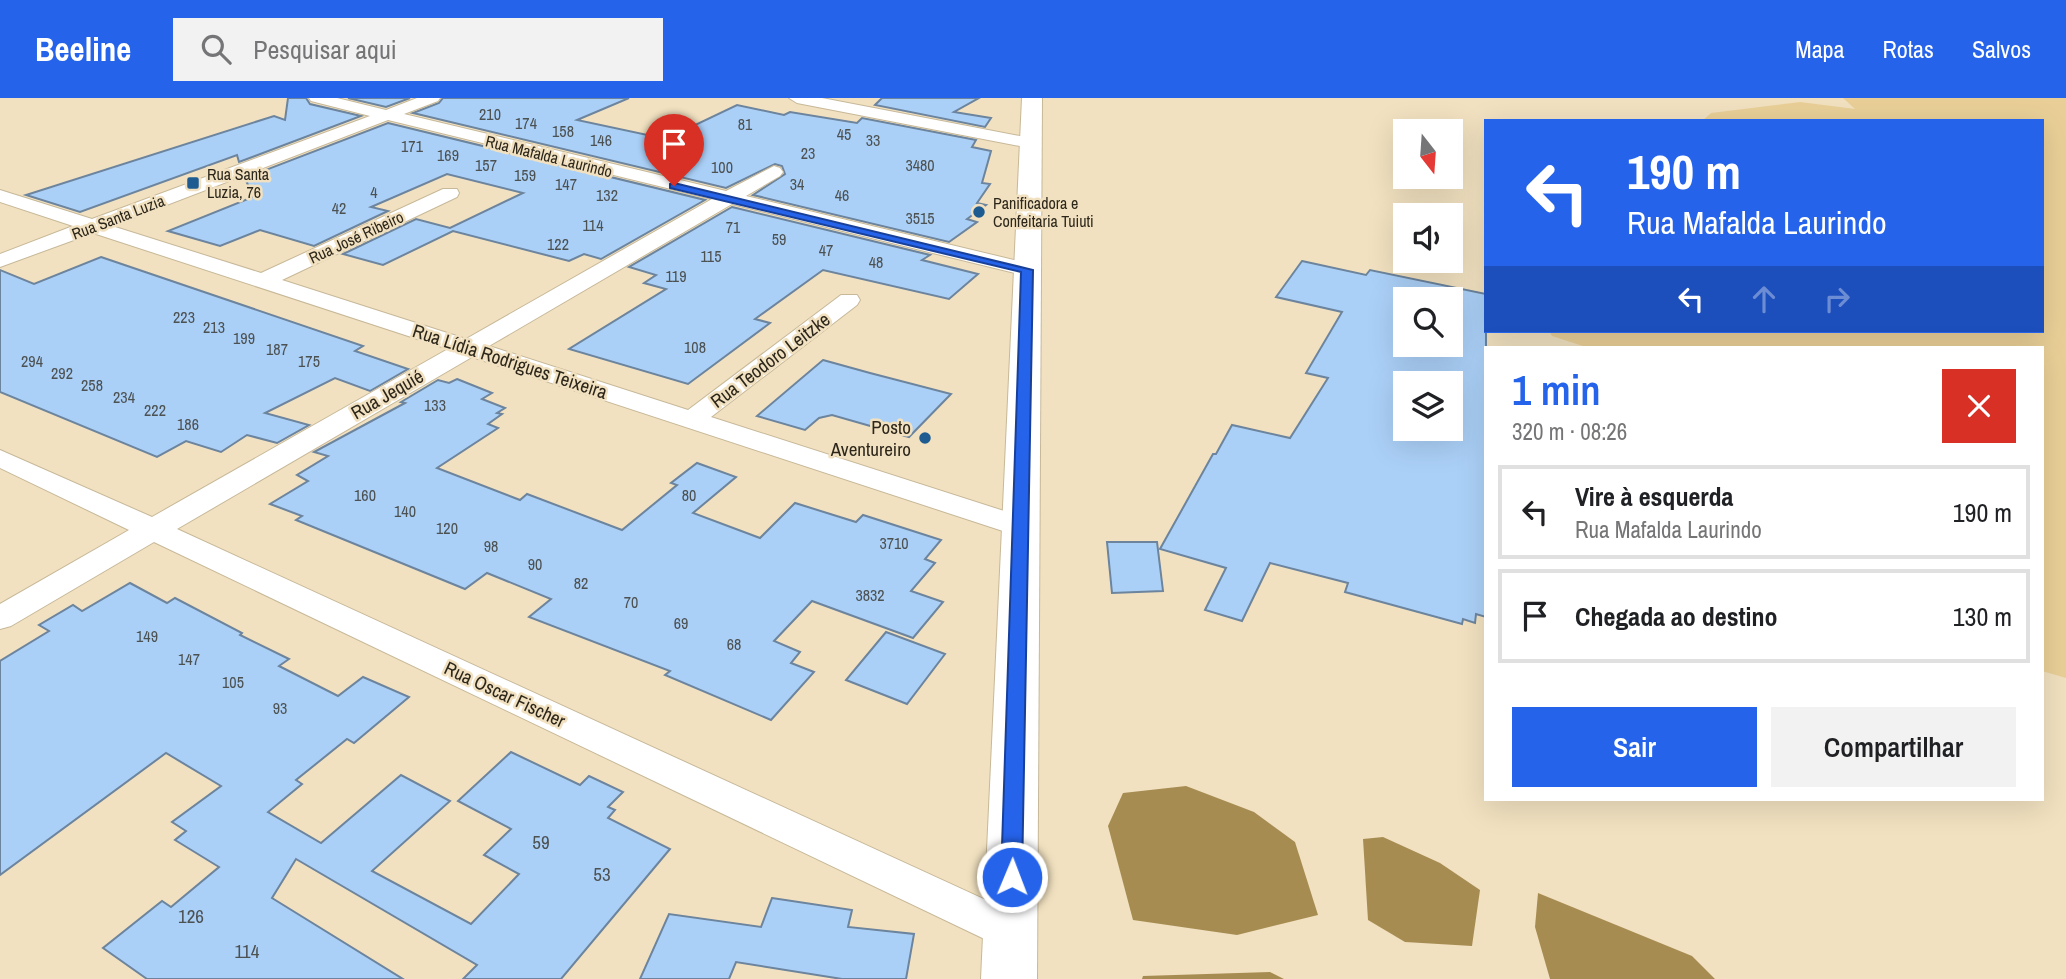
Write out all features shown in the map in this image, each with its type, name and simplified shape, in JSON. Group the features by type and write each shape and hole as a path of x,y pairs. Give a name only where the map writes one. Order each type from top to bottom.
{"main road":[{"path":"1010,955 1031,98"}],"street":[{"name":"Rua Mafalda Laurindo","path":"317,98 1027,270"},
{"name":"Rua Santa Luzia","path":"0,261 432,98"},
{"path":"797,98 1030,143"},
{"name":"Rua Jequié","path":"0,618 774,172"},
{"name":"Rua José Ribeiro","path":"262,281 450,193"},
{"name":"Rua Lídia Rodrigues Teixeira","path":"0,196 1019,526"},
{"name":"Rua Teodoro Leitzke","path":"691,419 849,300"},
{"name":"Rua Oscar Fischer","path":"0,457 153,529 1010,955"}],"shaded area":[{"path":"1843,98 2066,98 2066,678 2044,672 2044,346 1583,346 1552,336 1550,333 2044,333 2044,119 1704,119 1711,113 1800,102 1855,109"},
{"path":"1186,786 1254,812 1295,842 1318,915 1237,935 1133,920 1108,826 1123,793"},
{"path":"1383,837 1440,863 1480,890 1472,946 1405,942 1368,920 1363,839"},
{"path":"1538,893 1692,956 1715,979 1550,979 1535,927"},
{"path":"1270,972 1284,979 1142,979 1143,976"}],"building":[{"path":"288,98 306,98 310,104 361,116 239,162 237,155 80,212 26,195 274,116 285,120"},
{"path":"348,98 410,98 386,107"},
{"path":"443,98 629,98 577,120 666,139 737,105 784,115 790,112 857,123 862,118 976,140 972,147 991,151 982,183 990,184 977,203 986,205 967,219 977,222 949,242 753,195 785,174 782,166 775,164 726,188 413,113 439,103"},
{"path":"882,98 979,98 954,112 991,118 985,127 875,105"},
{"path":"388,123 705,200 601,259 584,254 569,261 453,231 383,265 343,254 416,219 450,228 523,193 447,174 371,207 388,211 314,246 260,230 220,246 168,231 253,197 245,178"},
{"path":"732,207 930,255 922,260 978,274 949,299 823,270 755,319 770,323 688,384 569,349 666,289 644,283 656,275 629,267"},
{"path":"101,257 363,346 355,351 408,369 370,391 335,378 265,413 309,425 277,443 247,435 221,452 186,441 157,457 0,392 0,270 34,284"},
{"path":"1302,261 1366,275 1370,270 1452,287 1393,287 1393,357 1463,357 1463,289 1484,294 1484,616 1476,614 1475,623 1463,619 1462,624 1345,592 1348,583 1270,563 1242,621 1205,610 1226,568 1160,549 1232,425 1290,438 1328,378 1306,373 1342,312 1276,297"},
{"path":"823,360 951,394 909,437 832,415 819,418 805,430 757,416"},
{"path":"457,379 492,393 482,399 505,408 497,413 502,414 488,424 498,428 437,468 520,500 527,494 622,530 677,485 671,483 697,463 736,477 693,513 760,538 795,503 856,522 863,515 941,540 925,559 935,563 911,591 943,602 913,638 812,601 774,641 800,652 791,663 814,672 771,720 665,675 670,671 529,617 551,599 487,573 465,589 296,520 302,516 270,504 308,481 297,475 328,456 314,452 405,403 401,402 438,380 449,383"},
{"path":"1107,542 1157,542 1163,591 1112,593"},
{"path":"130,583 167,603 175,598 242,633 240,635 289,659 279,666 338,696 363,677 409,697 354,743 347,739 296,780 302,784 268,812 321,843 401,775 450,801 372,871 471,924 519,874 484,855 511,829 458,801 511,752 580,785 589,776 623,792 608,807 615,810 608,818 670,849 561,979 463,979 477,965 296,859 272,898 403,979 147,979 103,948 162,901 171,907 219,867 175,840 186,831 172,822 221,786 166,753 0,875 0,661 49,631 39,625 73,605 82,611"},
{"path":"886,632 945,654 907,704 846,680"},
{"path":"772,898 852,910 848,927 914,934 906,979 842,979 736,962 729,979 640,979 669,914 761,927"}],"place":[{"name":"Rua Santa Luzia, 76","path":"193,183"},
{"name":"Panificadora e Confeitaria Tuiuti","path":"979,212"},
{"name":"Posto Aventureiro","path":"925,438"}],"route":[{"path":"674,186 1027,270 1012,877"}]}
